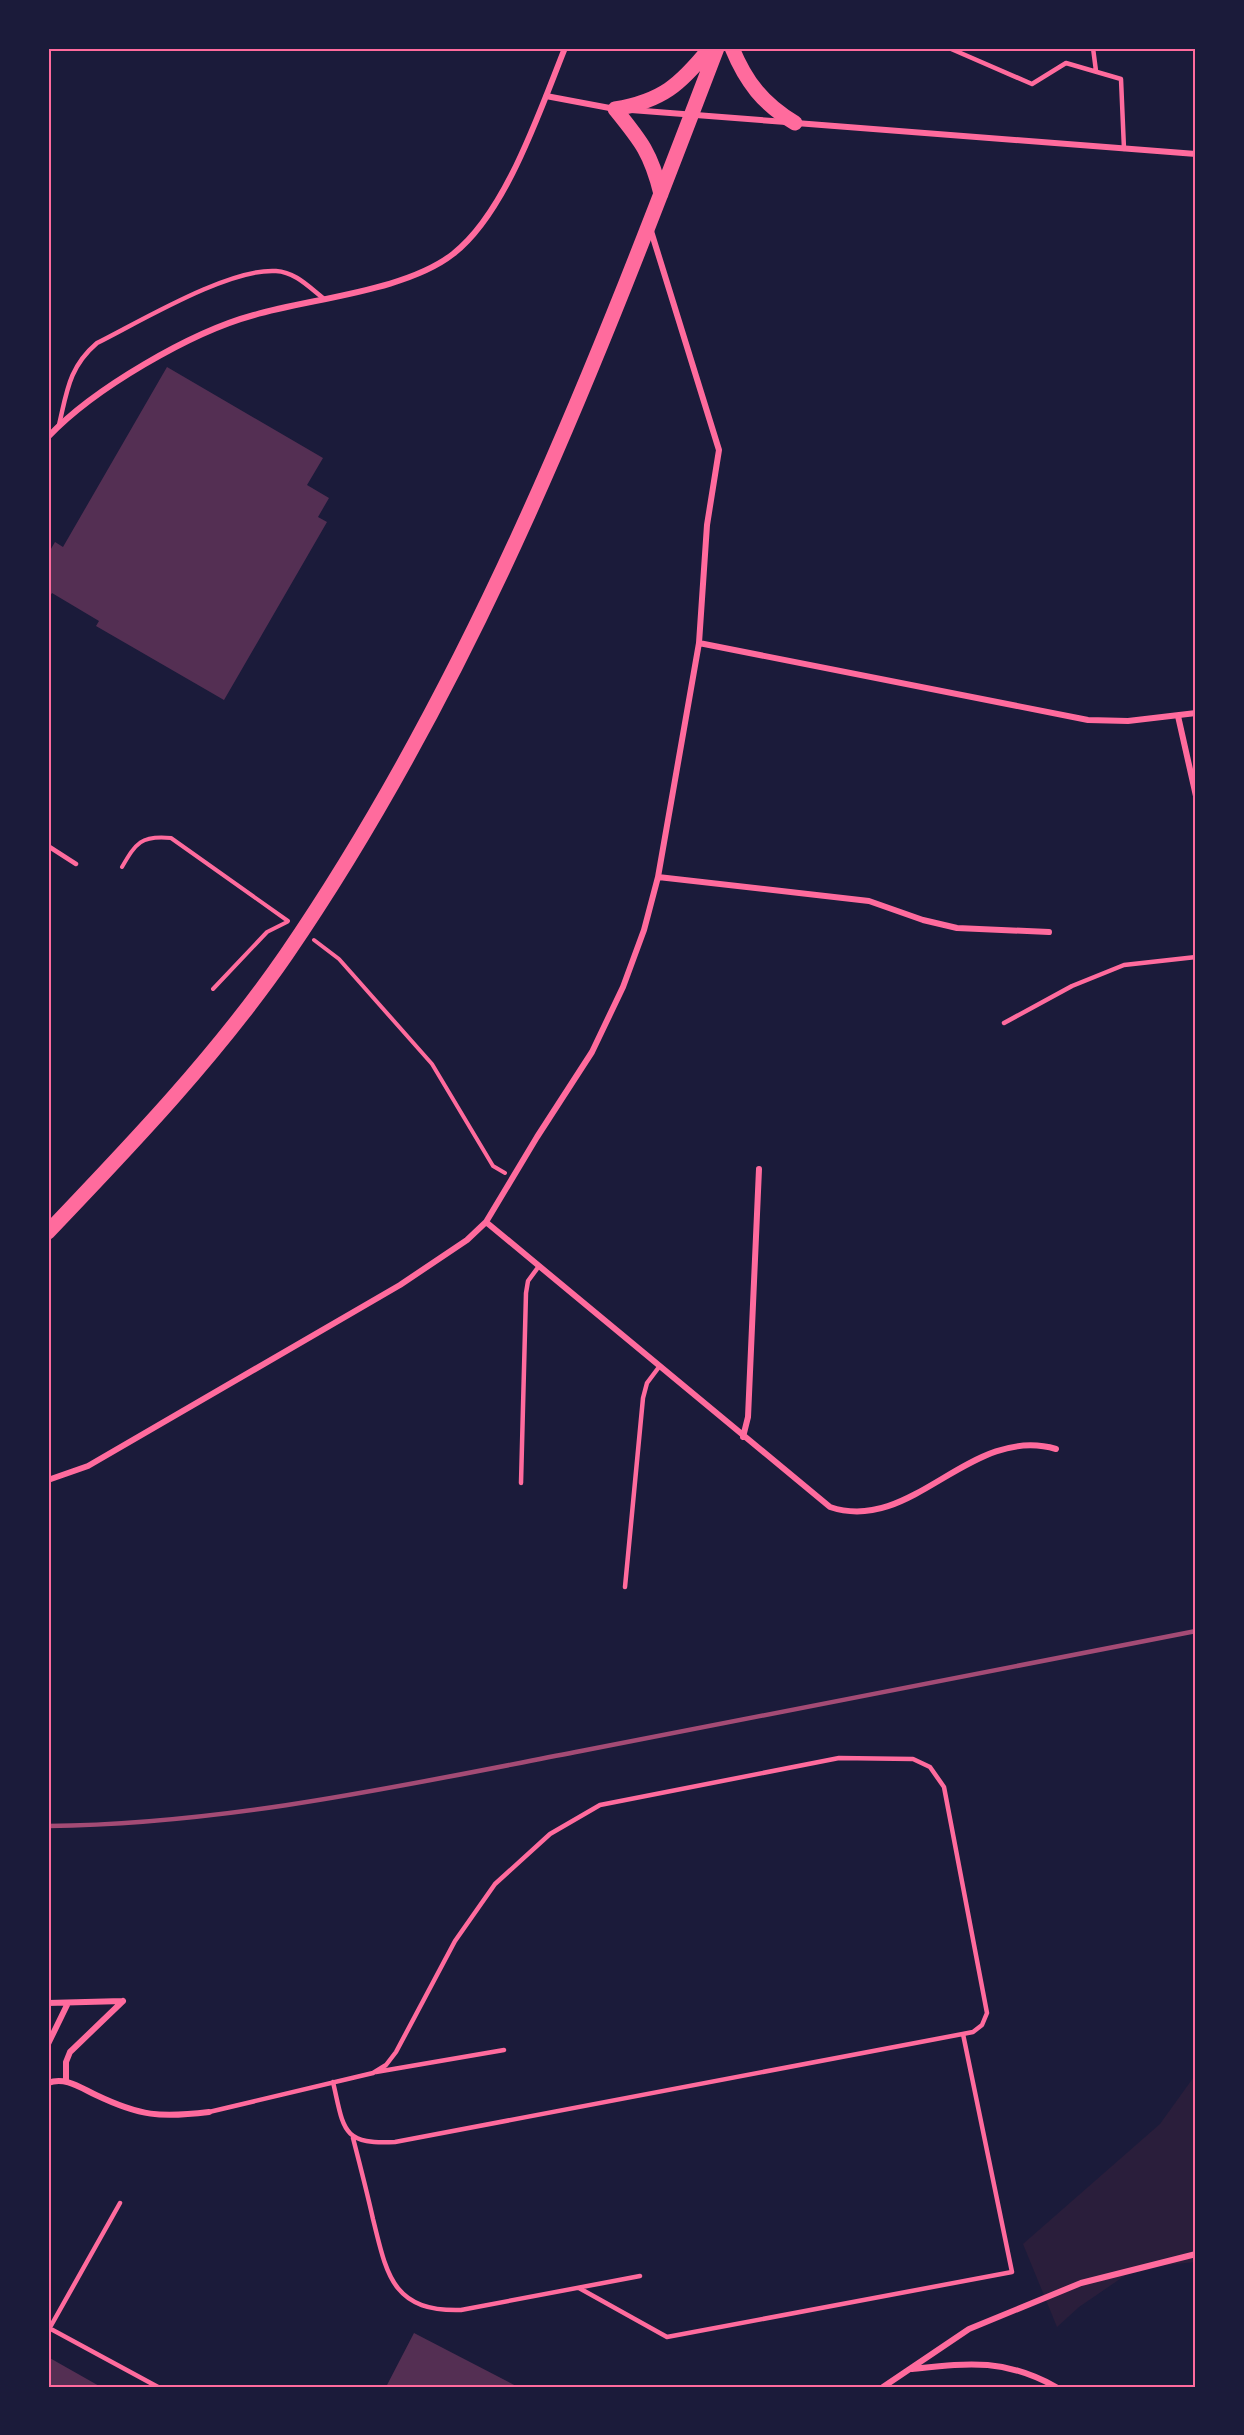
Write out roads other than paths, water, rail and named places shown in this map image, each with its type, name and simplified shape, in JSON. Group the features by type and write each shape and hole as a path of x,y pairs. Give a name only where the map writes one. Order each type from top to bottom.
{"main road":[{"path":"661,194 654,164 647,150 615,109 641,105 666,93 690,73 710,48"},
{"path":"48,1232 114,1164 217,1045 284,957 323,899 411,755 489,604 553,460 650,228 717,48"},
{"path":"732,48 741,71 759,97 795,123"}],"street":[{"path":"48,437 59,425 147,363 201,335 252,315 423,272 453,254 486,219 507,184 565,48"},
{"path":"546,96 615,109 690,116 1196,154"},
{"path":"48,1480 88,1466 399,1286 460,1245 486,1222 592,1052 623,987 644,930 657,877 699,643 707,525 719,450 650,228"},
{"path":"699,643 1088,720 1128,721 1196,713"},
{"path":"1178,716 1196,796"},
{"path":"657,877 869,901 923,920 957,928 1049,932"},
{"path":"743,1437 748,1417 759,1169"},
{"path":"486,1222 819,1500 837,1509 856,1513 869,1512 906,1498 956,1468 995,1451 1032,1444 1056,1449"},
{"path":"48,2003 123,2001 70,2052 66,2062 66,2081"},
{"path":"48,2044 68,2003"},
{"path":"48,2083 66,2081 123,2108 145,2115 175,2116 209,2112"},
{"path":"883,2387 969,2329 1081,2283 1196,2254"},
{"path":"908,2369 965,2362 1002,2365 1056,2387"}],"lane":[{"path":"949,48 1032,84 1066,63 1121,79 1124,149"},
{"path":"1094,48 1096,72"},
{"path":"59,425 71,374 80,357 97,343 228,279 249,273 277,271 297,277 323,298"},
{"path":"48,846 76,864"},
{"path":"1005,1023 1072,986 1124,965 1196,957"},
{"path":"520,1483 526,1293 528,1281 539,1266"},
{"path":"625,1587 643,1398 647,1383 659,1367"},
{"path":"353,2138 371,2143 395,2142 973,2032 982,2025 987,2013 944,1787 930,1767 913,1759 840,1758 600,1805 550,1834 495,1884 455,1941 396,2052 386,2065 374,2073"},
{"path":"579,2288 666,2337 1012,2272 963,2034"},
{"path":"209,2112 374,2073 504,2050"},
{"path":"333,2082 343,2124 353,2138 385,2269 405,2296 437,2311 461,2310 640,2276"},
{"path":"120,2203 49,2330 158,2387"}],"railway":[{"path":"48,1826 115,1824 182,1818 382,1789 1196,1631"}]}
